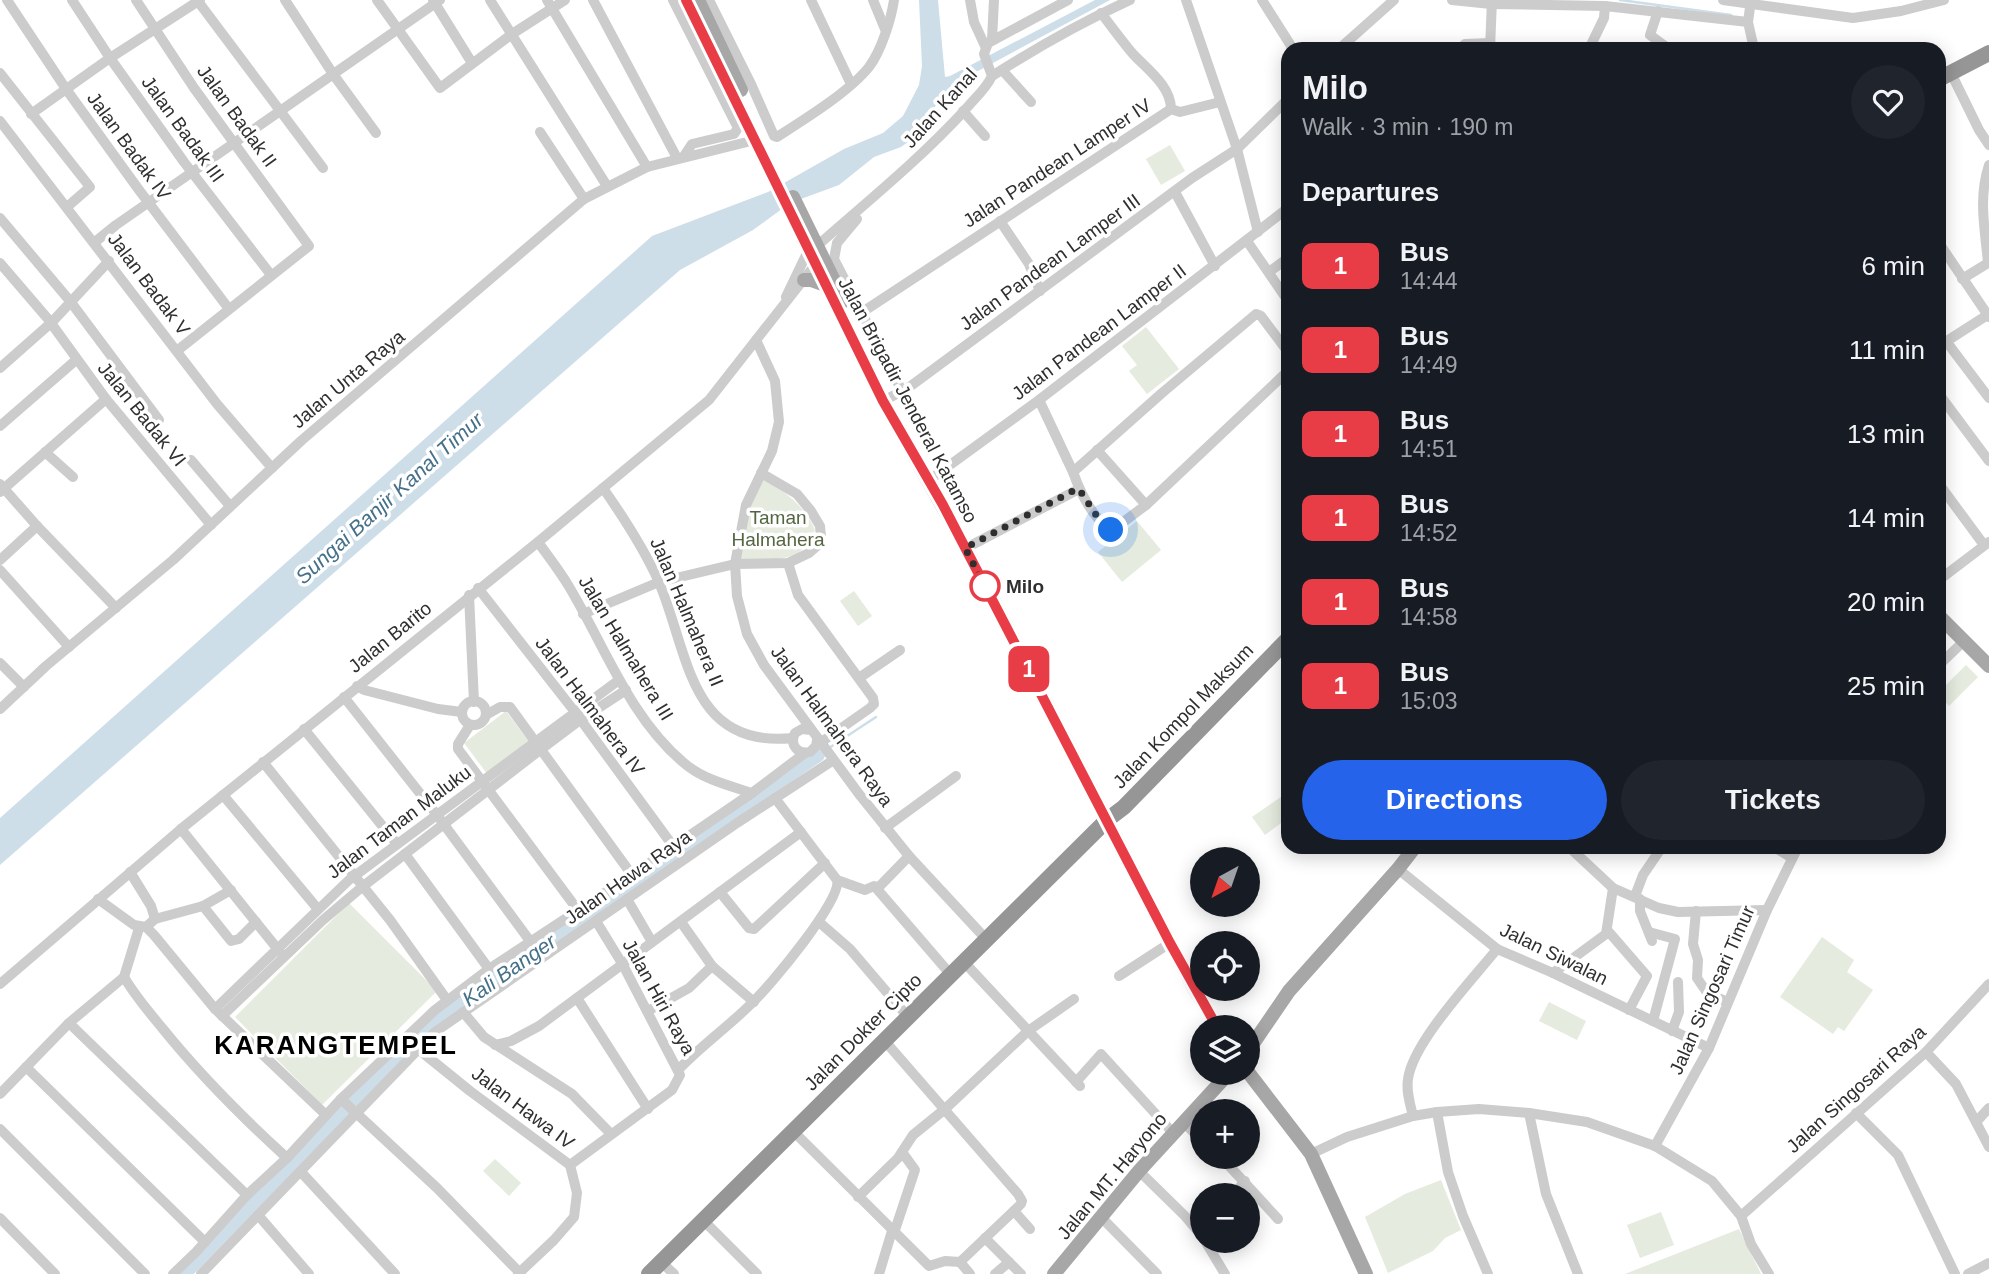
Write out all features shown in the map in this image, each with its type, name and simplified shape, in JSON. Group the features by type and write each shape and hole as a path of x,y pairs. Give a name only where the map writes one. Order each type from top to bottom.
{"highway":[{"path":"1946,71 1989,42"},
{"path":"1946,72 1989,53"},
{"name":"Jalan Kompol Maksum","path":"1107,820 1124,807 1281,646"},
{"name":"Jalan Dokter Cipto","path":"649,1274 1107,820"}],"main road":[{"path":"686,0 697,37 755,140 768,157"},
{"path":"698,0 768,157"},
{"name":"Jalan Brigadir Jenderal Katamso","path":"768,157 805,234 892,396 930,481 1170,943 1210,1015"},
{"name":"Jalan Brigadir Jenderal Katamso","path":"813,248 815,265 825,285 892,396"},
{"path":"804,280 825,285"},
{"path":"1946,624 1989,666"},
{"path":"1260,1033 1289,991 1410,854"},
{"name":"Jalan MT. Haryono","path":"1054,1274 1100,1216 1218,1085"},
{"path":"1258,1085 1310,1153 1366,1274"}],"street":[{"name":"Jalan Badak IV","path":"6,0 148,203 229,309"},
{"name":"Jalan Badak III","path":"72,0 192,172 271,275"},
{"name":"Jalan Badak II","path":"136,0 194,88 307,242 309,247 271,275"},
{"path":"31,114 198,0 323,167"},
{"path":"285,0 333,74 376,133"},
{"path":"377,0 440,88 550,4 565,0"},
{"path":"490,0 607,186"},
{"path":"593,0 680,157 692,144 734,134 738,128 697,37 673,0"},
{"path":"709,0 751,83 774,136 777,137 850,84 874,60 894,0"},
{"path":"810,0 850,84"},
{"path":"873,0 885,29"},
{"name":"Jalan Kanal","path":"813,248 905,171 941,137 995,73 987,46 974,22 970,0"},
{"path":"987,46 994,0"},
{"path":"987,46 1068,0"},
{"path":"1031,102 995,73 1101,13 1130,0"},
{"path":"1179,0 1201,49"},
{"path":"1186,0 1235,150 1258,232"},
{"path":"1262,0 1289,42"},
{"path":"1347,42 1394,0"},
{"path":"1452,0 1605,6 1748,22"},
{"path":"1723,0 1750,1 1853,18 1901,11 1943,0"},
{"path":"95,242 436,1 472,63"},
{"path":"1490,42 1492,1"},
{"path":"1750,1 1748,22 1752,42"},
{"path":"550,4 647,167"},
{"path":"1592,42 1604,18 1605,6"},
{"path":"1658,11 1650,34 1660,42"},
{"name":"Jalan Pandean Lamper IV","path":"861,313 1171,109 1160,82 1135,57 1101,13"},
{"path":"0,73 90,187 67,206"},
{"path":"1946,78 1989,145"},
{"path":"1171,109 1180,112 1218,103"},
{"name":"Jalan Pandean Lamper III","path":"892,396 1235,150 1281,106"},
{"path":"963,111 985,136"},
{"name":"Jalan Badak V","path":"2,130 67,206 218,404 272,468"},
{"path":"540,132 584,199"},
{"name":"Jalan Unta Raya","path":"0,709 211,525 272,468 584,199 647,167 755,140"},
{"path":"1962,279 1988,263 1982,212 1985,176 1989,165"},
{"path":"1175,192 1215,266"},
{"path":"873,197 840,238 834,253 836,264 861,313 892,396"},
{"name":"Jalan Pandean Lamper II","path":"930,481 1281,214"},
{"path":"0,218 70,301 159,420"},
{"path":"1000,221 1029,264 1040,290"},
{"path":"1247,241 1281,290"},
{"path":"785,300 813,248"},
{"path":"1946,254 1988,316 1946,342"},
{"path":"0,368 51,323 109,261"},
{"path":"1269,272 1281,263"},
{"name":"Jalan Badak VI","path":"0,265 51,323 106,399 211,525"},
{"path":"785,300 815,265"},
{"path":"178,350 271,275"},
{"name":"Jalan Barito","path":"0,984 181,829 709,400 785,300"},
{"path":"1073,472 1256,314 1261,316 1281,343"},
{"name":"Jalan Halmahera Raya","path":"756,340 775,381 779,410 775,441 746,505 735,564 737,596 747,634 764,665 885,828 986,939"},
{"path":"1946,348 1989,398"},
{"path":"0,426 76,360"},
{"path":"1038,400 1079,489 1102,524 1111,530 1146,505 1281,378"},
{"path":"106,399 1,488 116,608"},
{"path":"1946,403 1989,461"},
{"path":"1097,450 1146,505"},
{"path":"45,452 73,477"},
{"path":"191,460 230,506"},
{"path":"583,614 659,582 735,564 788,563 809,553 818,545 821,537 820,526 811,511 796,494 761,473"},
{"name":"Jalan Halmahera II","path":"603,488 637,537 659,582 679,645 700,695 712,712 725,723 754,738 793,738"},
{"path":"965,548 1079,489"},
{"path":"1946,493 1987,544 1946,575"},
{"path":"0,560 37,526"},
{"name":"Jalan Halmahera III","path":"538,541 569,585 619,680 658,737 684,764 752,793"},
{"path":"173,1274 205,1264 205,1242 247,1195 287,1158 326,1115 447,1000 576,909 606,903 632,875 752,793 805,753 821,745 874,704 873,698 798,595 788,563"},
{"path":"0,570 69,648"},
{"path":"474,592 474,702"},
{"name":"Jalan Halmahera IV","path":"474,592 578,716 673,846"},
{"path":"1946,658 1963,642"},
{"path":"859,678 900,650"},
{"path":"0,663 24,687"},
{"name":"Jalan Taman Maluku","path":"219,1012 281,952 405,854 440,820 578,716 619,680"},
{"path":"357,686 363,691 461,712"},
{"name":"Jalan Taman Maluku","path":"578,716 626,691"},
{"path":"344,696 530,941"},
{"path":"461,712 468,702 474,702 480,704 486,715"},
{"path":"461,712 463,719 470,725 479,724 486,715 499,707 508,706 632,875"},
{"path":"470,725 458,747 576,909"},
{"path":"304,729 397,844"},
{"path":"805,753 796,748 793,738 800,730 821,745"},
{"name":"Jalan Hawa Raya","path":"205,1264 301,1172 435,1032 596,921 606,903 627,899 775,797 821,745"},
{"path":"263,762 390,920 447,1000"},
{"path":"885,828 956,776"},
{"path":"728,785 735,804"},
{"path":"223,795 317,908"},
{"path":"775,797 825,863 837,884 865,890 874,886 877,888 951,975"},
{"name":"Jalan Taman Maluku","path":"281,952 317,908 354,876 397,844 440,820"},
{"path":"181,829 281,952"},
{"path":"495,1045 511,1041 539,1026 802,832"},
{"path":"405,854 489,969"},
{"path":"1577,854 1613,888 1671,911 1767,910"},
{"path":"1653,1021 1675,939 1650,937 1637,898 1655,854"},
{"path":"1785,854 1792,858"},
{"name":"Jalan Singosari Timur","path":"1655,1146 1709,1048 1767,910 1794,854"},
{"path":"877,888 909,856"},
{"path":"720,891 747,926 754,929 825,863"},
{"name":"Jalan Siwalan","path":"1398,869 1497,949 1709,1048"},
{"path":"0,1094 69,1023 124,976 147,925 151,906 130,872"},
{"path":"679,1069 754,1002 819,922 837,884"},
{"path":"1553,973 1608,931 1613,888"},
{"path":"147,925 203,906 231,890"},
{"path":"627,899 652,942"},
{"path":"98,900 147,925 219,1012 326,1115"},
{"path":"203,906 231,941 239,939 256,922"},
{"path":"1696,911 1693,944 1698,960 1697,978 1708,994 1728,1002"},
{"name":"Jalan Hiri Raya","path":"570,1165 648,1109 680,1079 679,1069 596,921"},
{"path":"681,922 712,966 754,1002"},
{"path":"819,922 850,948 908,1017"},
{"path":"1608,931 1647,975 1629,1010"},
{"path":"1119,976 1170,943"},
{"path":"1413,1116 1408,1093 1411,1066 1434,1027 1497,949"},
{"path":"964,962 1078,1084 1101,1054 1178,1127 1190,1134"},
{"path":"648,1011 689,988 712,966"},
{"path":"124,976 132,991 191,1064 287,1158"},
{"path":"1672,1031 1679,1012 1678,982"},
{"name":"Jalan Singosari Raya","path":"1741,1216 1926,1052 1989,984"},
{"path":"577,998 648,1109"},
{"path":"858,1197 902,1152 913,1135 945,1109 1028,1031 1074,999"},
{"path":"463,1012 484,1037 565,1088 611,1134"},
{"path":"69,1023 247,1195"},
{"path":"884,1040 1022,1201 960,1262"},
{"name":"Jalan Hawa IV","path":"418,1049 570,1165 577,1193 574,1217 519,1274"},
{"path":"1926,1052 1956,1084 1989,1147"},
{"path":"26,1067 205,1242"},
{"path":"342,1100 437,1188 519,1274"},
{"path":"1977,1121 1989,1108"},
{"path":"1310,1153 1347,1137 1413,1116 1437,1112 1479,1110 1529,1113 1587,1122 1655,1146 1713,1181 1741,1216 1751,1244 1769,1274"},
{"path":"1437,1112 1448,1172 1462,1216 1488,1274"},
{"path":"1856,1112 1898,1155 1955,1274"},
{"path":"1529,1113 1546,1194 1578,1274"},
{"path":"0,1129 145,1274"},
{"path":"793,1131 929,1270 945,1261 960,1262 970,1274"},
{"path":"879,1274 915,1171 902,1152"},
{"path":"1233,1169 1278,1219"},
{"path":"1139,1171 1190,1220"},
{"path":"301,1172 395,1274"},
{"path":"1014,1210 1030,1229"},
{"path":"258,1215 309,1274"},
{"path":"1100,1216 1157,1274"},
{"path":"0,1219 55,1274"},
{"path":"703,1220 757,1274"},
{"path":"985,1238 1021,1274"},
{"path":"1213,1253 1226,1274"},
{"path":"661,1262 674,1274"},
{"path":"995,1274 1009,1262"},
{"path":"1968,1274 1989,1263"}],"green space":[{"path":"1170,145 1185,171 1161,185 1146,159"},
{"path":"1146,327 1179,369 1147,394 1129,371 1137,365 1122,346"},
{"name":"Taman Halmahera","path":"763,479 794,500 806,513 815,530 810,541 795,555 740,560 750,505"},
{"path":"1137,521 1161,550 1122,582 1098,552"},
{"path":"854,591 872,616 858,626 840,601"},
{"path":"1966,665 1978,677 1949,706 1946,703 1946,685"},
{"path":"506,711 530,743 488,775 464,743"},
{"path":"1281,797 1281,823 1265,835 1252,817"},
{"path":"349,903 437,991 322,1105 235,1017"},
{"path":"1822,937 1854,960 1847,972 1873,990 1844,1031 1838,1027 1833,1034 1780,997"},
{"path":"1549,1002 1586,1021 1577,1040 1539,1021"},
{"path":"495,1159 521,1183 509,1196 483,1171"},
{"path":"1441,1180 1461,1230 1445,1238 1433,1251 1388,1273 1365,1217 1405,1194"},
{"path":"1661,1212 1674,1245 1640,1258 1627,1225"},
{"path":"1739,1229 1761,1274 1625,1274"}],"water":[{"name":"Sungai Banjir Kanal Timur","path":"919,0 938,0 945,77 1095,0 1110,0 952,85 936,105 923,131 901,147 874,157 839,185 790,203 753,230 680,270 0,865 0,818 652,236 768,192 844,149 883,133 903,116 919,85 922,66"}],"waterway":[{"path":"1620,0 1731,15"},
{"name":"Kali Banger","path":"829,748 876,717"},
{"name":"Kali Banger","path":"184,1274 428,1025 818,755"}],"bus line":[{"name":"1","path":"686,0 883,401 943,505 1210,1015"}],"place":[{"name":"Milo","path":"985,586"}],"district":[{"name":"KARANGTEMPEL","path":"336,1045"}],"route":[{"path":"985,586 965,548 1073,491 1079,489 1102,524 1111,530"}]}
